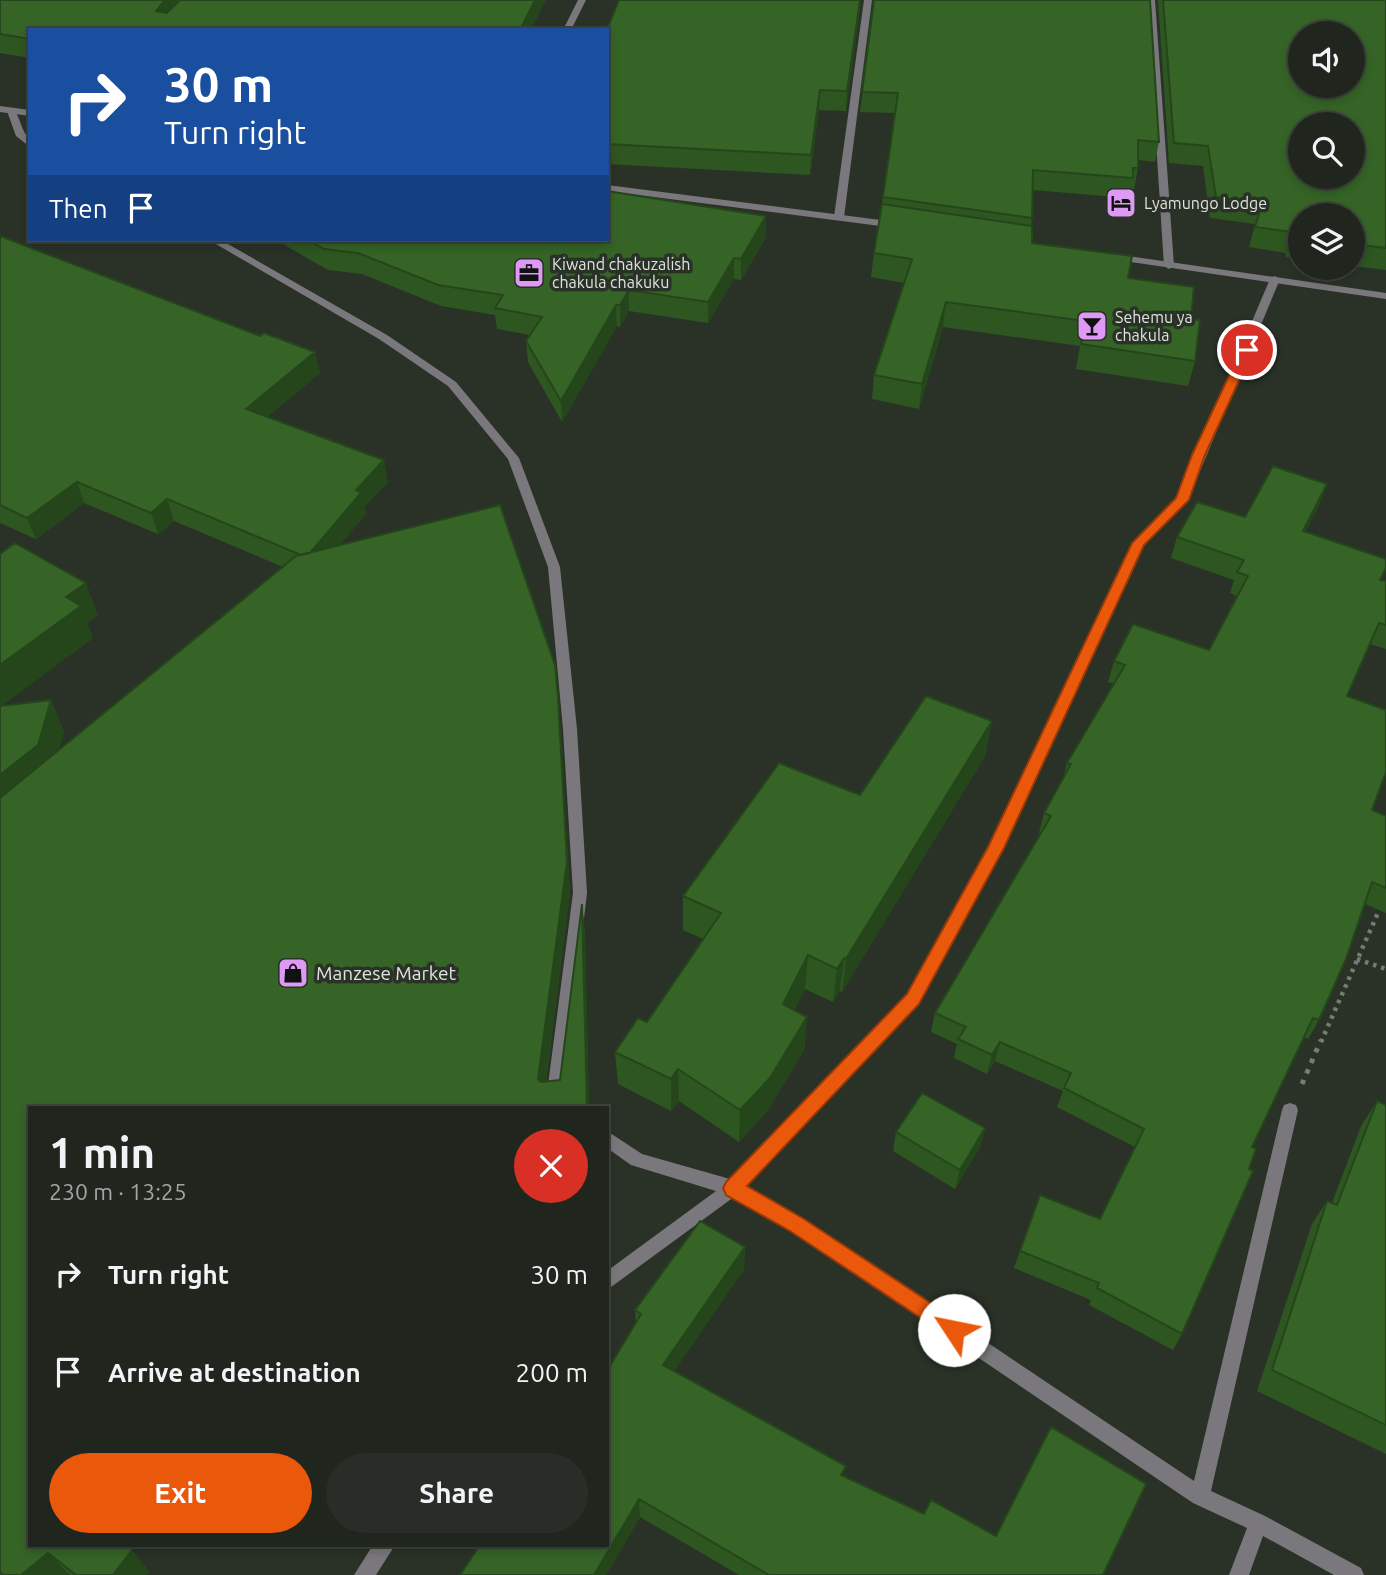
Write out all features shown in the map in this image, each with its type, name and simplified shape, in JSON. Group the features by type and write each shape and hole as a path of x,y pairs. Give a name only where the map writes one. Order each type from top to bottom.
{"street":[{"path":"569,28 582,0"},
{"path":"839,217 868,0"},
{"path":"1151,0 1169,266"},
{"path":"0,109 28,113"},
{"path":"11,111 21,136 28,142"},
{"path":"609,188 908,227"},
{"path":"217,242 383,337 452,384 513,458 554,567 570,729 580,893 553,1106"},
{"path":"1101,256 1386,296"},
{"path":"609,1281 733,1188 913,999 996,848 1139,543 1182,500 1275,279"},
{"path":"1200,1496 1290,1110"},
{"path":"609,1139 637,1160 733,1188 797,1225 1200,1496 1258,1522 1354,1575"},
{"path":"1239,1575 1258,1522"},
{"path":"364,1575 384,1547"}],"path":[{"path":"1290,1110 1386,894"},
{"path":"1357,959 1386,970"}],"building":[{"path":"0,0 165,0 156,11 167,13 180,0 535,0 521,28 28,28 28,39 0,34"},
{"path":"619,0 860,0 847,91 820,90 811,155 609,144 608,28"},
{"path":"874,0 1150,0 1159,142 1138,140 1138,168 1133,168 1133,178 1033,170 1032,218 883,197 898,93 862,92"},
{"path":"1163,0 1386,0 1386,248 1365,245 1365,203 1288,203 1288,231 1255,227 1262,204 1216,197 1208,146 1174,143"},
{"path":"609,191 766,216 741,259 734,258 708,302 629,290 620,305 616,305 561,401 526,341 542,317 495,308 503,295 438,285 358,253 324,249 312,242 609,242"},
{"path":"882,204 1032,226 1032,243 1132,256 1128,278 1194,287 1191,319 1200,320 1195,361 1081,344 1085,321 946,302 922,384 874,375 912,259 874,253"},
{"path":"0,236 260,336 264,333 315,352 246,409 384,460 356,490 361,493 310,553 301,555 167,499 151,513 77,482 27,518 0,505"},
{"path":"1273,466 1327,484 1303,531 1386,559 1386,568 1380,580 1386,581 1386,625 1379,623 1347,696 1386,710 1386,772 1372,810 1386,816 1386,888 1372,882 1346,959 1319,1020 1313,1018 1252,1147 1256,1149 1249,1169 1253,1171 1182,1334 1097,1288 1099,1283 1020,1251 1040,1195 1100,1219 1144,1129 1064,1088 1071,1073 1000,1042 992,1055 958,1039 966,1027 935,1013 1051,816 1044,813 1071,764 1067,763 1125,665 1114,661 1133,624 1209,650 1248,576 1237,572 1244,560 1177,537 1197,502 1245,517"},
{"name":"Manzese Market","path":"500,505 555,665 558,697 567,862 538,1079 541,1082 560,1080 582,904 587,1106 28,1106 28,1547 128,1547 132,1550 113,1575 76,1575 48,1553 21,1575 4,1575 0,1572 0,798 296,556"},
{"path":"15,543 86,583 66,597 81,606 0,665 0,554"},
{"path":"926,696 992,721 846,959 844,958 837,969 808,955 783,1004 807,1017 770,1078 740,1110 678,1069 671,1079 615,1052 638,1018 647,1022 721,913 683,896 779,763 860,795"},
{"path":"51,700 38,745 0,775 0,706"},
{"path":"922,1093 985,1128 960,1170 896,1132"},
{"path":"1377,1101 1386,1105 1386,1425 1272,1370 1327,1201 1337,1205"},
{"path":"700,1221 745,1247 663,1365 846,1466 841,1475 924,1514 931,1500 996,1536 1051,1427 1146,1484 1103,1575 769,1575 639,1499 594,1575 460,1575 479,1547 609,1547 609,1368 641,1314 635,1310"}],"place":[{"name":"Lyamungo Lodge","path":"1121,203"},
{"name":"Kiwand chakuzalish chakula chakuku","path":"529,273"},
{"name":"Sehemu ya chakula","path":"1092,326"},
{"name":"Manzese Market","path":"293,973"}],"route":[{"path":"954,1330 797,1225 733,1188 913,999 996,848 1139,543 1182,500 1199,455 1247,350"}]}
